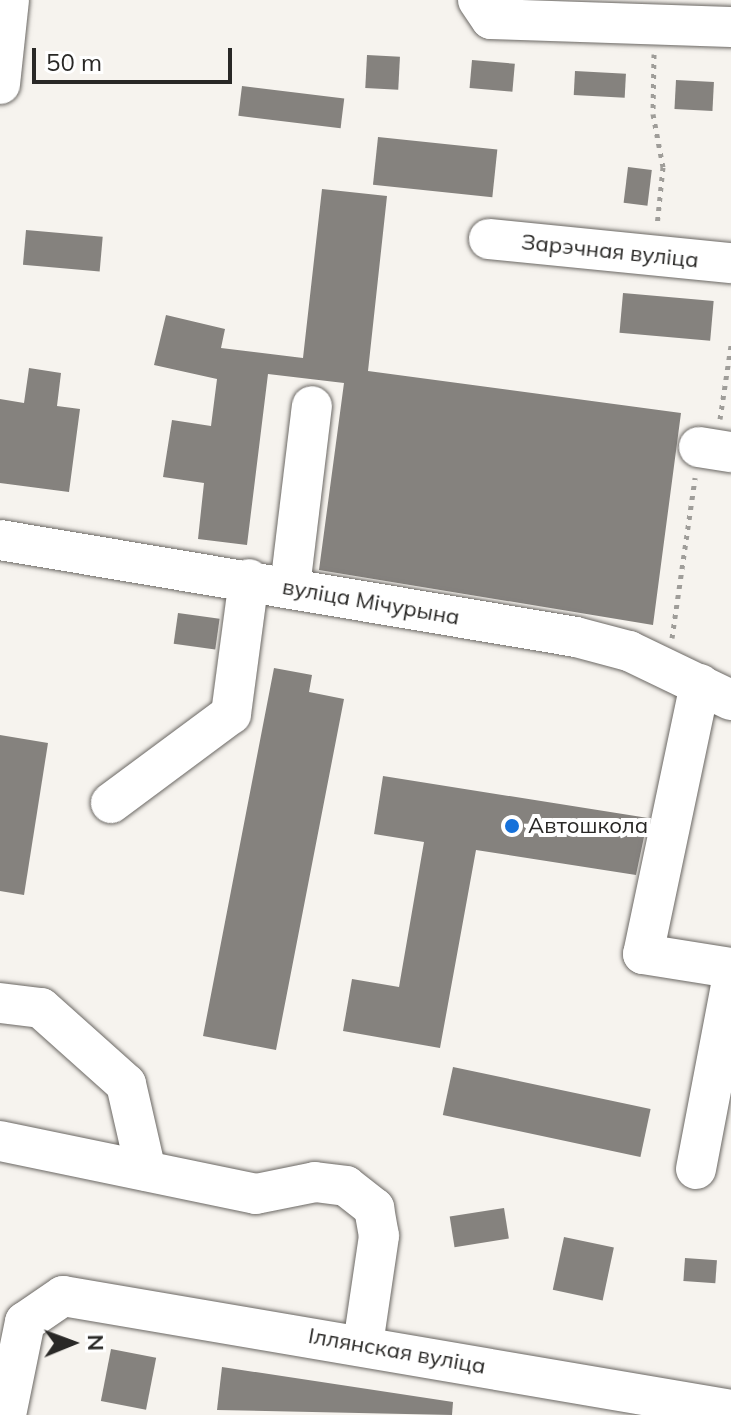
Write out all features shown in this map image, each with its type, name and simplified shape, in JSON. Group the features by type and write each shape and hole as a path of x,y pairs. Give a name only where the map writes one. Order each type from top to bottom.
{"street":[{"path":"0,84 9,0"},
{"path":"478,0 491,19 731,27"},
{"name":"Зарэчная вуліца","path":"489,239 731,263"},
{"path":"290,587 312,406"},
{"name":"вуліца Мічурына","path":"0,540 249,579 576,637 700,684"},
{"path":"111,803 231,714 249,579"},
{"path":"700,684 643,954 731,968"},
{"path":"696,1169 731,985"},
{"path":"0,1003 41,1008 126,1084 146,1171"},
{"path":"0,1141 256,1194 315,1182 346,1186 374,1208 379,1236 363,1344"},
{"name":"Іллянская вуліца","path":"13,1324 63,1296 363,1344 731,1410"},
{"path":"6,1415 13,1324"}],"path":[{"path":"658,26 653,114 663,167 658,255"},
{"path":"700,684 715,450 731,345"}],"building":[{"path":"367,55 400,57 398,90 365,88"},
{"path":"472,60 515,64 512,92 470,88"},
{"path":"575,71 626,74 625,98 574,95"},
{"path":"676,80 714,82 712,111 674,109"},
{"path":"242,86 344,99 341,128 238,116"},
{"path":"378,137 497,150 492,197 373,185"},
{"path":"628,167 652,170 647,206 624,203"},
{"path":"322,189 387,196 368,371 681,413 653,625 319,570 344,383 268,374 247,545 198,539 204,483 163,477 172,420 211,426 217,379 154,365 166,315 225,329 221,348 303,358"},
{"path":"26,230 103,237 100,272 23,265"},
{"path":"623,293 714,301 710,341 620,333"},
{"path":"29,368 61,373 57,406 80,409 69,492 0,483 0,399 24,403"},
{"path":"178,613 220,619 215,650 174,644"},
{"path":"274,668 312,675 309,692 344,699 276,1050 203,1036"},
{"path":"0,735 48,743 24,895 0,891"},
{"path":"383,776 648,818 636,875 476,850 440,1048 343,1031 352,979 399,987 424,842 374,834"},
{"path":"453,1067 651,1109 640,1157 443,1115"},
{"path":"504,1208 509,1239 455,1247 450,1217"},
{"path":"564,1237 614,1248 603,1300 553,1290"},
{"path":"685,1258 717,1260 715,1283 683,1281"},
{"path":"111,1349 156,1358 146,1410 101,1401"},
{"path":"222,1367 453,1402 452,1415 217,1410"}],"place":[{"name":"Автошкола","path":"512,826"}]}
